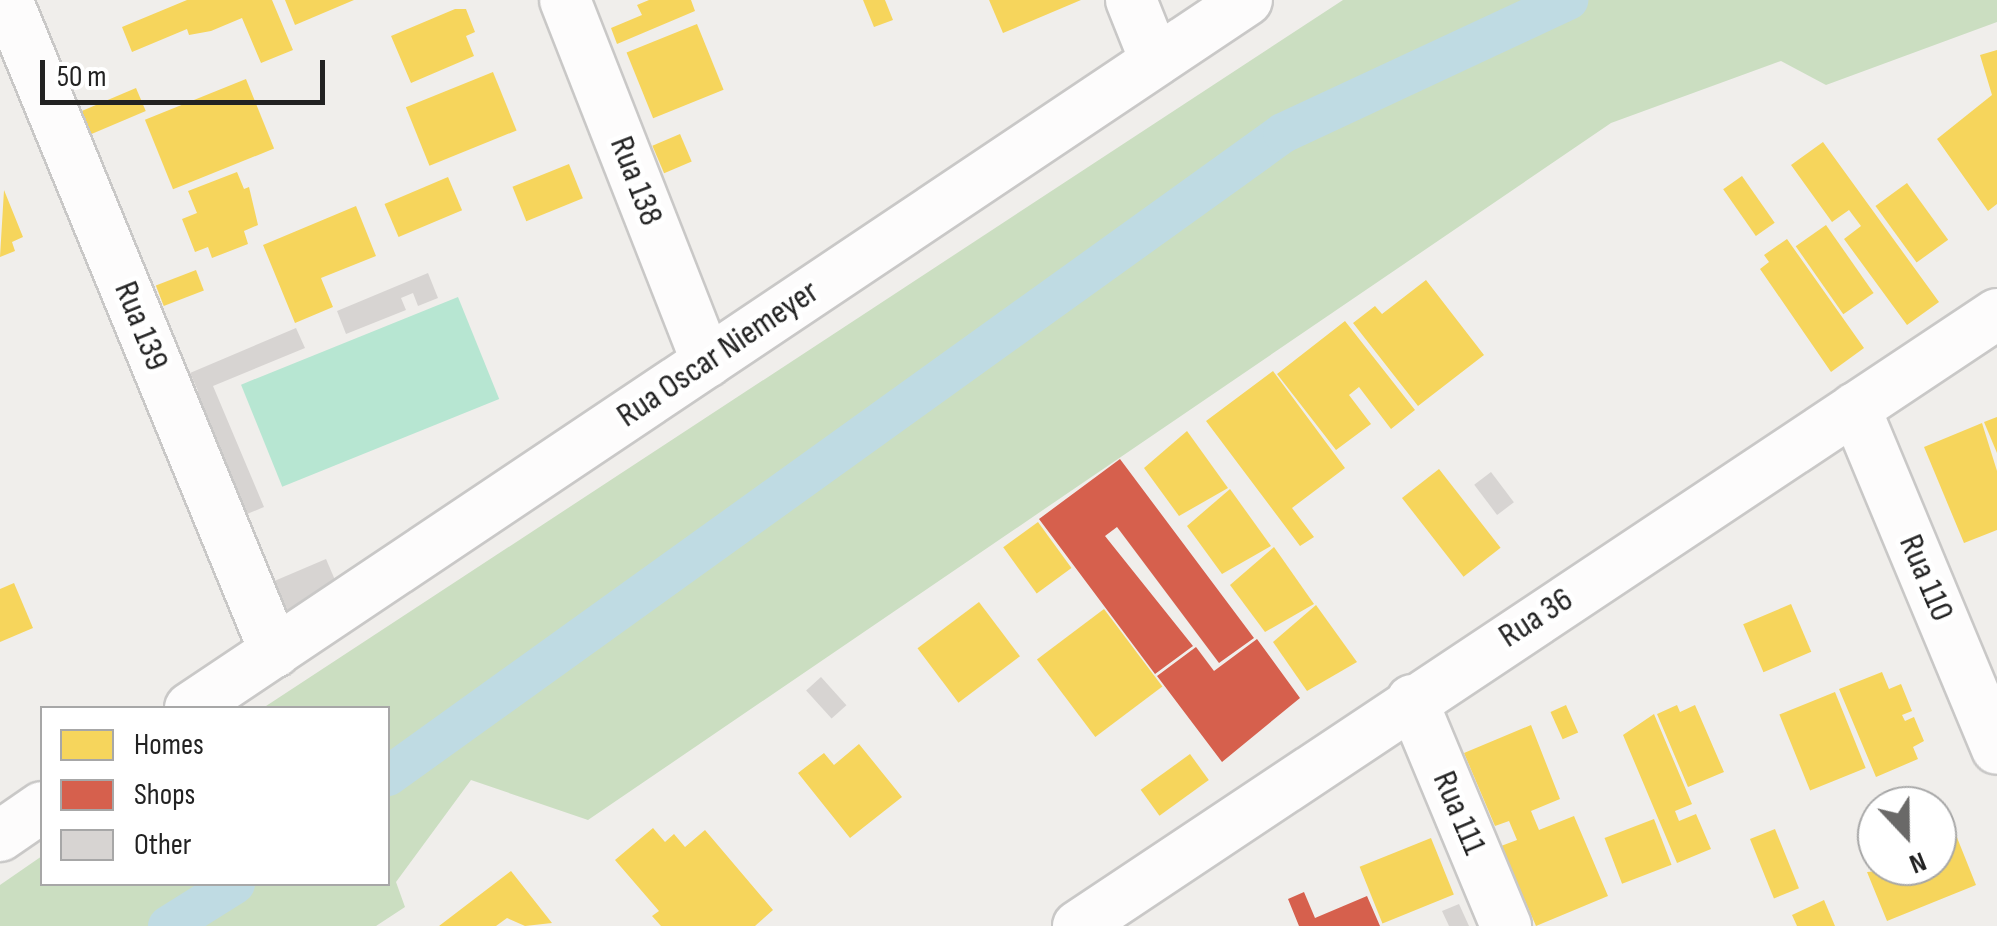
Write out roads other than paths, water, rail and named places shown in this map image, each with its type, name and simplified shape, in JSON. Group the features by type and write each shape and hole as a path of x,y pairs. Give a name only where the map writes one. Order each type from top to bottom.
{"street":[{"name":"Rua 139","path":"7,0 275,652"},
{"name":"Rua 138","path":"565,0 707,362"},
{"path":"1131,0 1155,60"},
{"name":"Rua Oscar Niemeyer","path":"193,706 1247,0"},
{"name":"Rua 36","path":"1078,926 1997,314"},
{"name":"Rua 110","path":"1855,408 1997,749"},
{"name":"Rua 111","path":"1412,700 1506,926"},
{"path":"0,836 40,808"}],"waterway":[{"path":"390,775 1283,133 1568,0"},
{"path":"168,926 232,886"}]}
